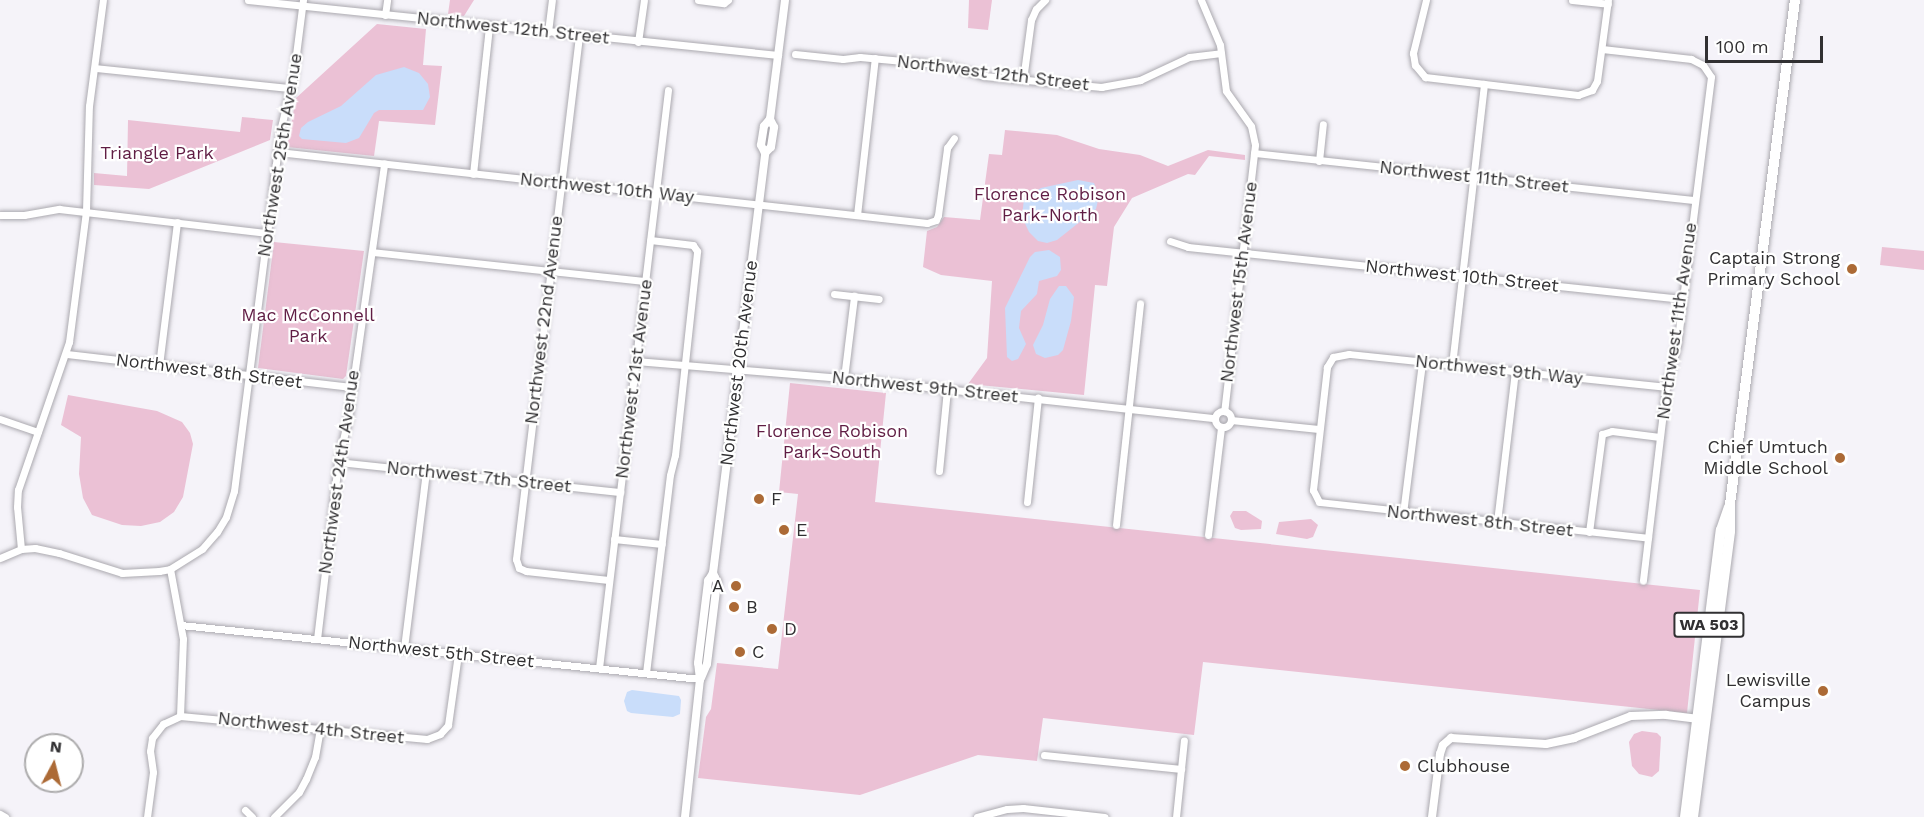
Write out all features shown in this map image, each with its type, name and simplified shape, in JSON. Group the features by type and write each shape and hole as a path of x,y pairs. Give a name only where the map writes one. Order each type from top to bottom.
{"main road":[{"name":"WA 503","path":"1693,817 1731,531 1730,504 1795,0"},
{"name":"WA 503","path":"1685,817 1721,530 1730,504"}],"street":[{"path":"21,549 17,499 66,354 86,211 87,133 104,0"},
{"name":"Northwest 12th Street","path":"248,0 302,3 385,15 778,55"},
{"path":"385,15 387,0"},
{"path":"548,32 552,0"},
{"path":"638,42 644,0"},
{"path":"698,0 724,3 728,0"},
{"name":"Northwest 20th Avenue","path":"685,817 700,679 707,664 717,582 713,573 758,204 765,153 771,147 773,137 774,127 770,119 785,0"},
{"name":"Northwest 15th Avenue","path":"1201,0 1214,26 1221,52 1226,91 1251,126 1254,153 1224,411"},
{"path":"1426,0 1413,53 1419,72 1434,80 1578,94 1595,88 1608,2 1572,0"},
{"path":"1023,80 1031,20 1042,2"},
{"name":"Northwest 25th Avenue","path":"170,569 202,549 217,532 226,517 234,491 278,152 302,3"},
{"path":"474,174 489,26"},
{"name":"Northwest 22nd Avenue","path":"579,36 516,559 519,568 526,571 609,580"},
{"name":"Northwest 11th Avenue","path":"1602,50 1691,59 1703,65 1711,80 1675,357 1666,387 1643,581"},
{"name":"Northwest 12th Street","path":"795,54 827,58 875,58 946,65 977,75 1092,87 1117,86 1149,76 1189,57 1221,52"},
{"path":"857,215 875,58"},
{"path":"95,68 290,88"},
{"path":"1452,365 1484,84"},
{"name":"Northwest 21st Avenue","path":"599,668 668,90"},
{"path":"1319,161 1323,124"},
{"name":"Northwest 10th Way","path":"278,152 927,223 936,220 947,148 954,138"},
{"name":"Northwest 11th Street","path":"1254,153 1695,200"},
{"name":"Northwest 24th Avenue","path":"317,639 338,462 346,431 367,269 372,252 384,164"},
{"path":"0,214 24,215 59,208 268,233"},
{"path":"159,365 177,222"},
{"path":"646,673 698,251 693,245 650,240"},
{"name":"Northwest 10th Street","path":"1170,241 1188,246 1683,299"},
{"path":"372,252 645,281"},
{"path":"834,294 879,298"},
{"path":"844,378 854,296"},
{"path":"1116,525 1140,303"},
{"name":"Northwest 8th Street","path":"66,354 352,387"},
{"name":"Northwest 9th Way","path":"1319,429 1327,367 1331,355 1349,354 1666,387"},
{"name":"Northwest 9th Street","path":"636,361 844,378 1215,418"},
{"path":"1403,513 1422,362"},
{"path":"1497,522 1515,372"},
{"path":"939,471 947,389"},
{"path":"1027,502 1038,398"},
{"path":"1224,411 1230,415 1231,420 1227,426 1221,427 1215,423 1219,412 1224,411"},
{"path":"0,419 38,432"},
{"path":"1231,420 1319,429"},
{"path":"1208,534 1221,427"},
{"name":"Northwest 8th Street","path":"1319,429 1313,490 1315,498 1325,505 1648,538"},
{"path":"1589,532 1602,434 1612,431 1660,436"},
{"name":"Northwest 7th Street","path":"338,462 620,492"},
{"path":"404,648 426,472"},
{"path":"614,538 662,544"},
{"path":"0,558 21,549 52,551 122,573 146,573 170,569 184,652 180,716 163,724 152,738 150,751 153,772 147,817"},
{"name":"Northwest 5th Street","path":"181,625 700,679"},
{"name":"Northwest 4th Street","path":"180,716 419,740 440,734 450,719 458,654"},
{"path":"1432,817 1443,745 1456,737 1529,744 1556,743 1614,721 1639,715 1666,715 1697,719"},
{"path":"274,817 306,779 315,757 320,729"},
{"path":"1176,817 1184,740"},
{"path":"1044,755 1181,769"},
{"path":"245,810 252,817"},
{"path":"977,817 1008,813 1105,817"},
{"path":"0,814 5,817"}],"green space":[{"path":"450,0 474,0 464,16 448,14"},
{"path":"969,0 992,0 988,30 968,28"},
{"path":"377,24 426,29 423,65 442,66 435,125 379,121 374,156 287,147 296,98"},
{"name":"Triangle Park","path":"242,117 273,120 270,140 149,189 94,185 94,173 127,176 128,120 240,132"},
{"name":"Florence Robison Park-North","path":"1005,130 1057,135 1099,149 1140,155 1168,166 1208,150 1245,155 1245,160 1209,156 1195,175 1188,174 1132,198 1114,227 1107,286 1095,285 1084,395 968,384 987,358 992,281 941,275 923,267 927,231 937,227 944,217 980,220 989,154 1002,155"},
{"name":"Mac McConnell Park","path":"274,242 364,251 346,376 343,379 258,368"},
{"path":"1882,247 1924,251 1924,270 1880,265"},
{"name":"Florence Robison Park-South","path":"790,383 886,393 875,502 1700,590 1687,713 1203,662 1194,735 1043,718 1037,761 978,755 860,795 698,778 706,717 711,709 717,663 778,669 798,494 779,492"},
{"path":"68,395 157,411 182,422 190,433 193,444 183,497 174,512 160,522 141,526 122,525 92,515 83,498 79,474 81,437 61,425"},
{"path":"1233,511 1246,511 1262,521 1261,529 1235,528 1230,516"},
{"path":"1311,519 1318,525 1313,537 1307,539 1276,534 1279,522"},
{"path":"1642,731 1657,733 1661,737 1659,771 1652,777 1639,774 1632,766 1629,742 1634,734"}],"water":[{"path":"404,67 419,73 428,84 430,97 423,110 379,110 374,113 359,138 346,143 302,139 299,136 301,128 308,122 341,106 376,75"},
{"path":"1078,180 1094,183 1099,196 1096,209 1057,240 1047,243 1038,241 1029,232 1022,217 1024,198 1041,188"},
{"path":"1049,250 1060,257 1061,270 1057,276 1039,281 1037,294 1021,311 1019,328 1026,344 1018,359 1012,361 1007,357 1005,308 1030,257 1035,252"},
{"path":"1059,286 1066,286 1074,297 1071,321 1063,350 1058,355 1045,358 1036,354 1033,345 1043,325 1050,299"},
{"path":"632,690 679,696 680,714 673,717 627,711 624,701 627,692"}],"place":[{"name":"Captain Strong Primary School","path":"1852,269"},
{"name":"Chief Umtuch Middle School","path":"1840,458"},
{"name":"F","path":"759,499"},
{"name":"E","path":"784,530"},
{"name":"A","path":"736,586"},
{"name":"B","path":"734,607"},
{"name":"D","path":"772,629"},
{"name":"C","path":"740,652"},
{"name":"Lewisville Campus","path":"1823,691"},
{"name":"Clubhouse","path":"1405,766"}]}
